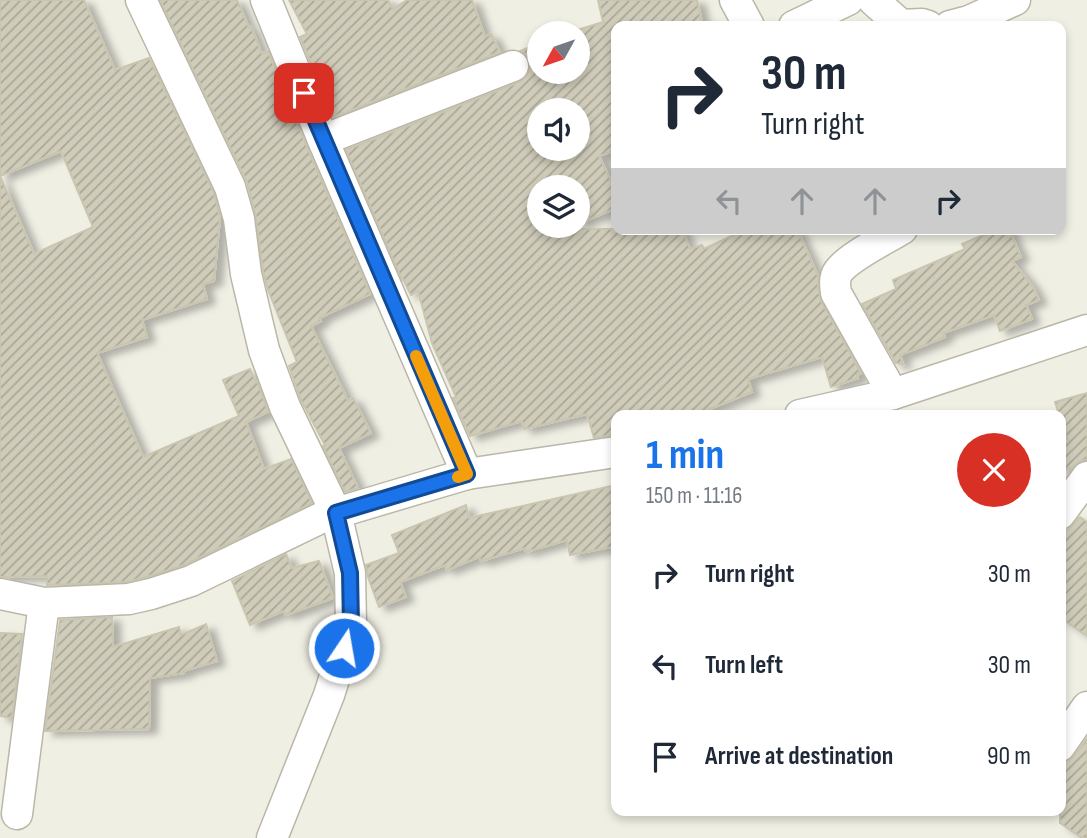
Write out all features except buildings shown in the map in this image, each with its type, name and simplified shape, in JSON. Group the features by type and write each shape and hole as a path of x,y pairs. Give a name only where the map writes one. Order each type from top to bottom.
{"street":[{"path":"141,0 230,187 239,219 246,274 264,350 285,407 336,513 350,573 351,625 329,695 272,838"},
{"path":"266,0 323,140 467,474"},
{"path":"736,0 746,21"},
{"path":"804,21 848,0"},
{"path":"873,0 897,21"},
{"path":"958,16 1015,0"},
{"path":"323,140 513,66"},
{"path":"892,235 848,261 836,274 835,284 836,293 893,394"},
{"path":"822,410 893,394 1087,330"},
{"path":"0,594 44,603 129,599 151,594 191,581 325,516 467,474 611,453"},
{"path":"1066,506 1087,477"},
{"path":"17,814 44,603"},
{"path":"1066,737 1087,707"}],"slow traffic":[{"path":"416,356 467,474 458,477"}],"route":[{"path":"304,93 467,474 336,513 350,573 351,625 344,648"}]}
